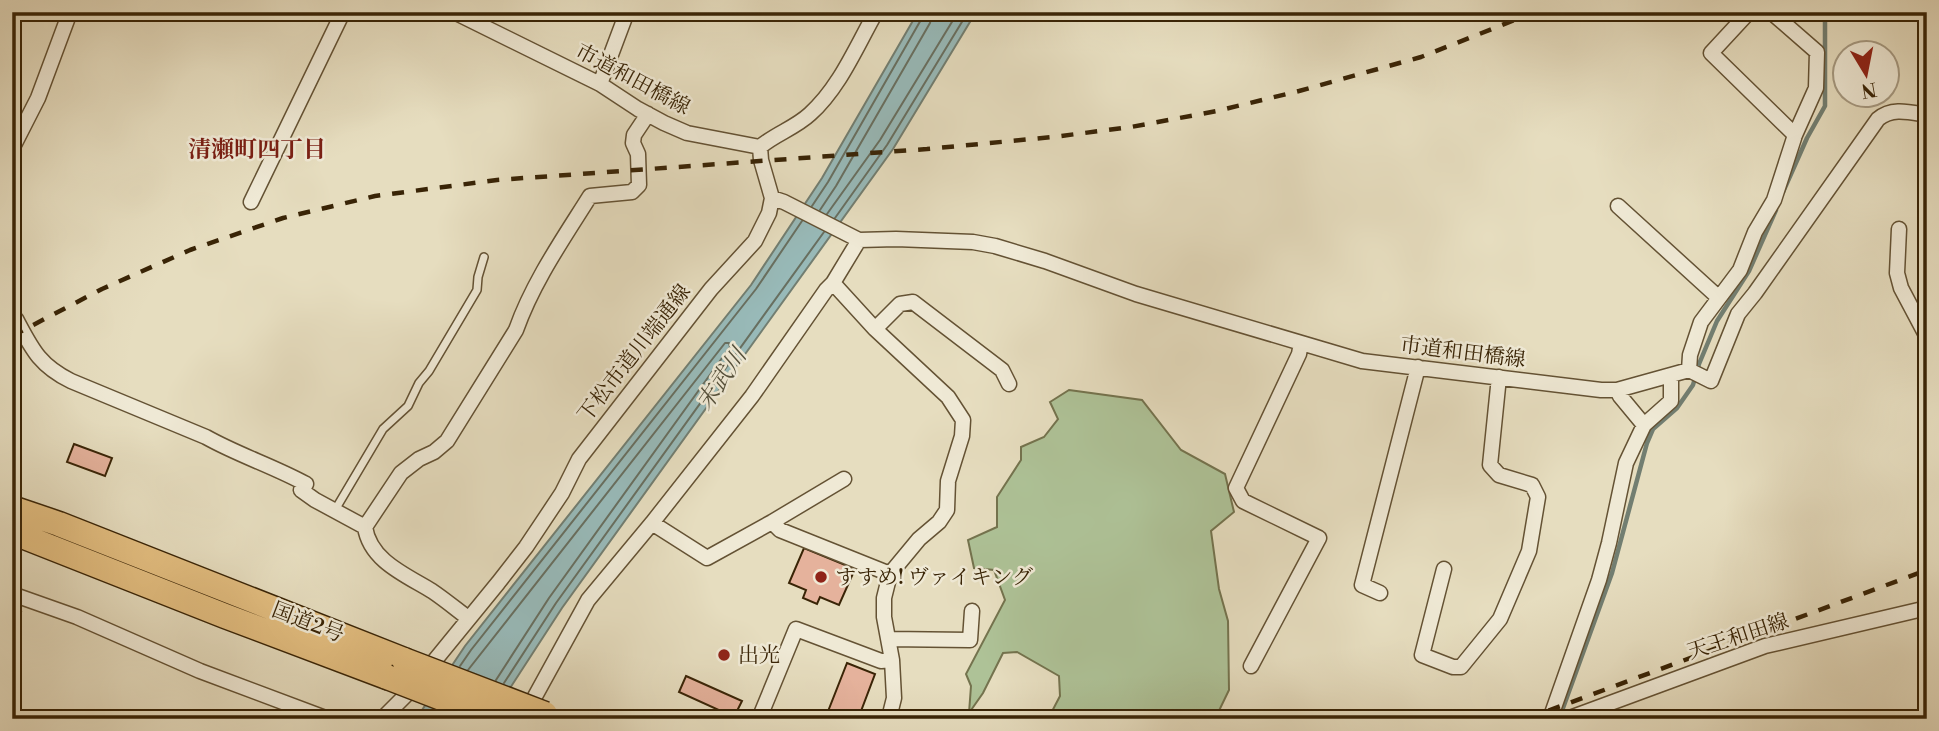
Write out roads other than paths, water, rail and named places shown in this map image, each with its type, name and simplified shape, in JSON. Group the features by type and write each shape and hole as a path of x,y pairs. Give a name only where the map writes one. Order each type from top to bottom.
{"highway":[{"name":"国道2号","path":"12,501 59,524 395,668 496,719"},
{"name":"国道2号","path":"12,508 59,524"},
{"name":"国道2号","path":"12,533 225,616 542,717"}],"street":[{"path":"12,149 38,98 70,12"},
{"path":"251,202 342,12"},
{"name":"市道和田橋線","path":"454,12 600,84 648,114 687,133 760,147"},
{"path":"600,84 627,12"},
{"path":"542,717 588,600 752,396 833,283 859,240 778,200 761,160 760,147 810,114 832,91 876,12"},
{"path":"1749,12 1712,53 1796,135"},
{"path":"1771,12 1817,52 1816,88 1796,135 1774,200 1755,232 1740,270 1701,322 1690,355 1689,371 1711,381 1738,314 1878,119 1885,113 1894,111 1927,115"},
{"path":"365,527 401,472 447,441 516,330 545,269 590,196 632,192 639,185 634,135 648,114"},
{"name":"下松市道川端通線","path":"382,719 409,692 526,547 562,493 579,459 711,289 755,241 778,200"},
{"path":"1618,206 1719,298"},
{"path":"1899,229 1897,273 1927,337"},
{"name":"市道和田橋線","path":"859,240 973,242 995,246 1136,294 1362,361 1601,390 1617,390 1689,371"},
{"path":"833,283 875,328 948,397 963,420 962,436 948,481 947,510 890,574 884,598 884,617 892,660 894,698 886,719"},
{"path":"875,328 900,304 913,302 1002,370 1009,384"},
{"path":"12,321 16,319 34,352 53,372 206,437 306,484 301,491 365,527 372,546 390,566 441,597 468,618"},
{"path":"1251,666 1319,538 1243,500 1236,488 1299,354 1301,343"},
{"path":"1380,593 1362,585 1418,367"},
{"path":"1550,719 1599,580 1626,463 1644,425 1671,401 1671,376"},
{"path":"1444,569 1422,655 1453,667 1461,667 1500,619 1530,551 1538,497 1532,485 1499,475 1490,465 1499,377"},
{"path":"1617,390 1644,425"},
{"path":"652,523 707,558 844,479"},
{"path":"772,522 780,530 890,574"},
{"path":"12,594 78,617 200,671 328,719"},
{"name":"天王和田線","path":"1568,718 1765,646 1927,608"},
{"path":"888,639 970,640 972,611"},
{"path":"759,719 796,629 881,661 892,660"}],"lane":[{"path":"335,511 383,429 408,406 419,383 457,325 477,290 484,257"}],"water":[{"name":"末武川","path":"918,12 976,12 893,149 562,608 490,719 416,719 465,646 751,285 822,178"}],"waterway":[{"path":"1783,192 1807,138 1825,106 1825,12"},
{"path":"1559,719 1612,573 1647,443 1653,429 1677,408 1693,385 1717,321 1749,271 1776,210"}],"railway":[{"path":"12,336 102,289 190,250 283,218 375,196 497,180 927,149 1131,127 1217,111 1421,57 1535,12"},
{"path":"1526,719 1927,570"}],"place":[{"name":"すすめ! ヴァイキング","path":"821,577"},
{"name":"出光","path":"724,655"}],"district":[{"name":"清瀬町四丁目","path":"257,149"}]}
